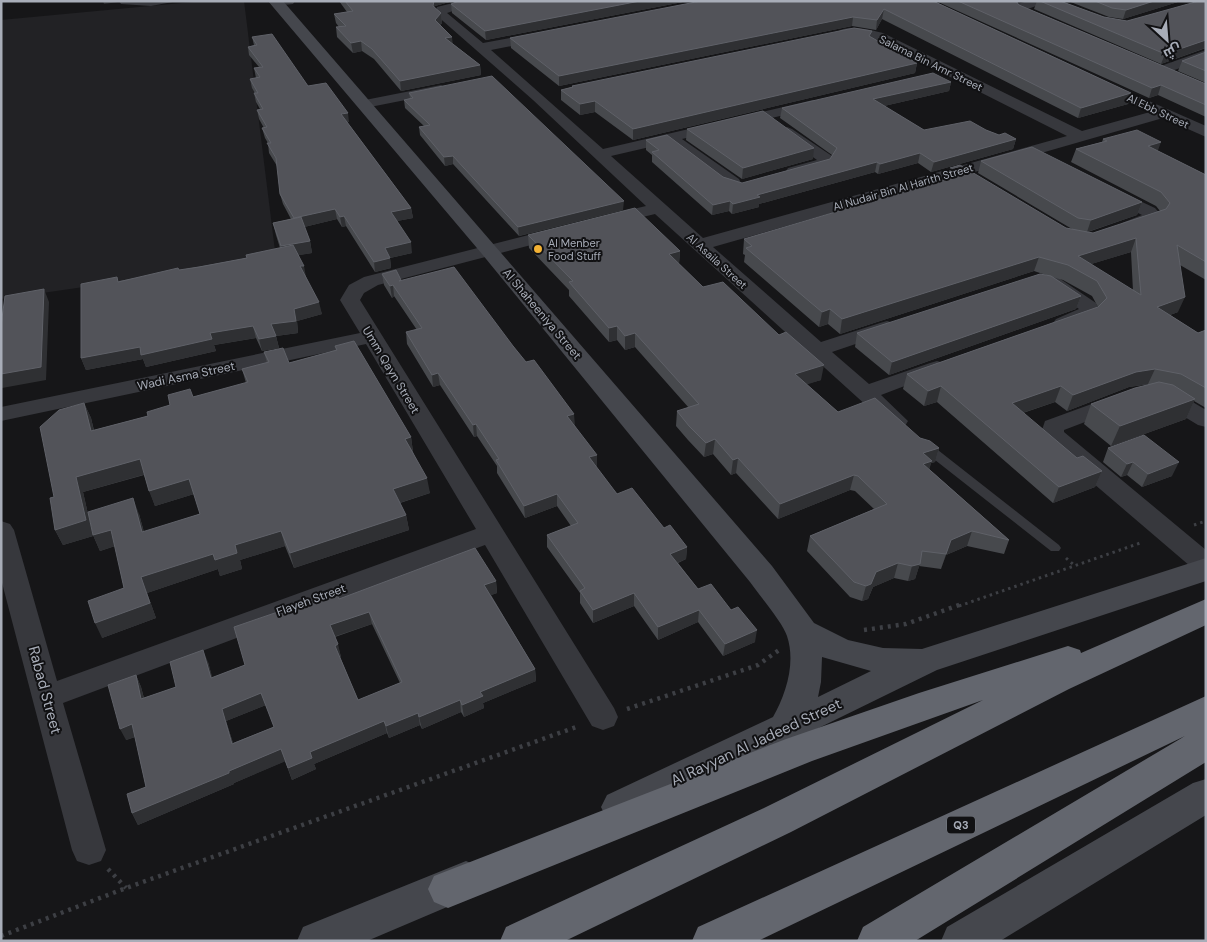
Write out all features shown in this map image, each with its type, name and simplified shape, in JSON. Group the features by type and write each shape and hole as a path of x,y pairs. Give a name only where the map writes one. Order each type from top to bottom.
{"highway":[{"path":"520,941 814,802 1156,632 1206,611"},
{"path":"448,889 799,750 919,707 1156,632"},
{"name":"Q3","path":"712,941 845,881 1206,710"},
{"path":"876,941 1194,751 1206,737"}],"street":[{"name":"Al Asaila Street","path":"476,1 442,10 441,14 538,97 658,208 925,446"},
{"path":"1043,1 1021,7 1021,10 1054,25"},
{"name":"Al Shaheeniya Street","path":"280,2 761,574 804,632 841,651 874,659 925,661"},
{"name":"Salama Bin Amr Street","path":"825,37 852,32 878,36 1080,136"},
{"path":"480,48 556,33"},
{"path":"1178,78 1156,69 1206,54"},
{"path":"922,78 950,71"},
{"path":"491,79 510,75"},
{"name":"Al Ebb Street","path":"1091,80 1206,132"},
{"path":"365,104 452,86"},
{"path":"538,97 557,93"},
{"path":"600,154 829,100"},
{"name":"Al Nudair Bin Al Harith Street","path":"700,245 1163,113"},
{"path":"764,115 826,159 822,164 777,176"},
{"path":"670,138 729,182 742,186 751,184"},
{"path":"1031,150 1052,162"},
{"path":"959,171 979,183"},
{"path":"1096,184 1149,212 1154,217 1114,231"},
{"path":"592,224 658,208"},
{"name":"Umm Qayn Street","path":"573,229 371,281 356,289 350,300 603,717"},
{"path":"1034,280 1045,280 1054,283 1089,307 1090,312 1085,316 1048,328"},
{"path":"817,350 902,322"},
{"name":"Wadi Asma Street","path":"1,414 371,337"},
{"path":"865,392 957,360"},
{"path":"1206,420 1168,395 1151,391 1053,426 1052,433 1060,443 1206,565"},
{"name":"Rabad Street","path":"1,530 89,850"},
{"name":"Flayeh Street","path":"47,698 490,533"},
{"name":"Al Rayyan Al Jadeed Street","path":"317,941 448,889 925,661 1206,569"},
{"name":"Al Shaheeniya Street","path":"786,728 799,704 806,680 808,656 804,632"},
{"path":"961,941 1206,795"}],"lane":[{"path":"121,2 151,4 175,1"},
{"path":"925,446 1055,548"}],"shaded area":[{"path":"203,1 244,1 276,259 1,299 1,20"}],"building":[{"path":"345,1 434,1 433,6 441,13 435,20 452,37 445,38 480,65 400,81 372,49 361,41 351,43 336,27 346,26 334,14 353,11"},
{"path":"459,1 640,1 485,31 451,4"},
{"path":"701,1 933,1 1131,93 1081,108 884,9 877,20 853,17 559,76 510,38"},
{"path":"958,1 1016,1 1019,5 1206,84 1206,105 1161,85 1152,88"},
{"path":"1040,1 1060,1 1104,17 1127,21 1199,1 1206,1 1206,40 1165,54"},
{"path":"1095,1 1154,1 1126,10 1112,8"},
{"path":"854,28 872,31 869,36 917,63 633,129 595,101 580,104 561,90 572,86"},
{"path":"272,34 308,86 326,83 348,113 341,114 411,208 391,212 411,242 385,248 390,258 374,262 344,216 340,217 335,209 294,218 280,194 276,158 267,143 271,143 262,128 267,127 257,110 263,109 254,93 258,93 250,79 260,77 254,68 263,67 248,47 257,45 252,37"},
{"path":"1206,52 1206,71 1182,61"},
{"path":"933,73 951,82 873,99 924,130 970,121 986,130 999,135 1005,133 1016,139 934,162 920,153 880,164 877,162 757,195 760,197 733,204 730,201 713,205 652,152 659,150 646,140 667,135 723,177 742,183 830,159 837,148 782,108"},
{"path":"492,76 624,201 518,227 453,156 444,157 419,127 430,125 404,100 413,98 409,93"},
{"path":"763,111 814,148 743,168 687,129"},
{"path":"1137,130 1161,142 1148,146 1206,175 1206,262 1177,245 1185,297 1157,307 1198,333 1206,330 1206,388 1181,374 1155,369 1136,372 1073,395 1061,386 1012,403 1077,458 1083,456 1102,471 1059,487 941,386 928,391 907,374 1098,307 1107,298 1097,281 1068,265 1039,257 842,319 830,309 822,312 746,248 752,246 744,239 961,175 950,168 960,165 1066,228 1093,233 1166,209 1170,203 1161,192 1076,149 1107,141 1103,139","holes":["1136,238 1141,295 1078,256"]},
{"path":"1032,147 1142,202 1091,220 1078,218 981,161"},
{"path":"635,208 680,251 669,254 703,287 723,282 779,335 786,332 824,365 795,374 838,412 875,398 920,438 930,441 939,448 923,453 932,461 923,464 1009,540 972,531 951,540 946,554 922,551 920,564 912,566 898,563 876,572 871,584 866,586 854,582 810,536 887,504 858,476 854,475 780,504 738,458 733,460 715,439 706,443 689,426 677,411 699,404 635,333 625,336 617,326 609,328 569,282 573,281 528,235"},
{"path":"301,217 310,241 281,246 273,223"},
{"path":"293,245 304,266 300,266 319,302 294,309 296,321 271,324 276,336 259,339 253,326 210,333 212,339 141,355 140,347 81,358 81,284 117,277 118,282 178,268 179,270 247,258 246,255"},
{"path":"454,267 526,362 534,360 574,414 567,416 597,455 589,457 617,494 632,488 664,528 670,525 687,547 670,554 698,589 711,584 731,610 738,607 757,630 725,644 699,610 658,627 634,593 593,610 580,591 585,588 547,535 578,523 557,494 524,506 496,460 499,459 476,424 473,425 438,373 432,375 406,332 422,328 393,285 390,286 382,274 396,270 401,280 399,281"},
{"path":"1040,274 1051,276 1081,296 892,362 857,333"},
{"path":"44,289 41,367 1,374 1,326 5,296"},
{"path":"354,341 411,437 405,439 427,478 393,489 406,515 290,553 281,531 235,545 237,553 215,560 213,554 141,577 150,603 95,623 88,601 124,588 111,530 93,535 88,512 133,498 142,532 200,514 189,479 149,491 140,459 76,477 86,520 55,530 50,498 54,497 40,427 59,410 84,403 91,431 148,416 147,412 170,405 168,395 190,389 193,397 248,382 242,369 269,362 264,352 283,348 289,363 337,350 335,346"},
{"path":"1159,382 1173,385 1195,399 1120,426 1091,404 1135,388"},
{"path":"1144,435 1179,462 1148,474 1133,462 1127,464 1108,448"},
{"path":"475,548 496,581 484,585 535,669 480,692 483,696 462,705 460,700 419,717 418,713 386,726 384,721 310,752 312,758 288,768 281,749 229,771 229,773 132,813 127,794 146,787 132,724 120,729 108,685 136,675 141,699 176,687 170,662 203,650 211,678 245,665 234,627 336,592 339,599","holes":["369,612 402,682 358,700 335,646 338,644 330,625","261,693 274,727 232,744 222,709"]}],"place":[{"name":"Al Menber Food Stuff","path":"538,249"}]}
